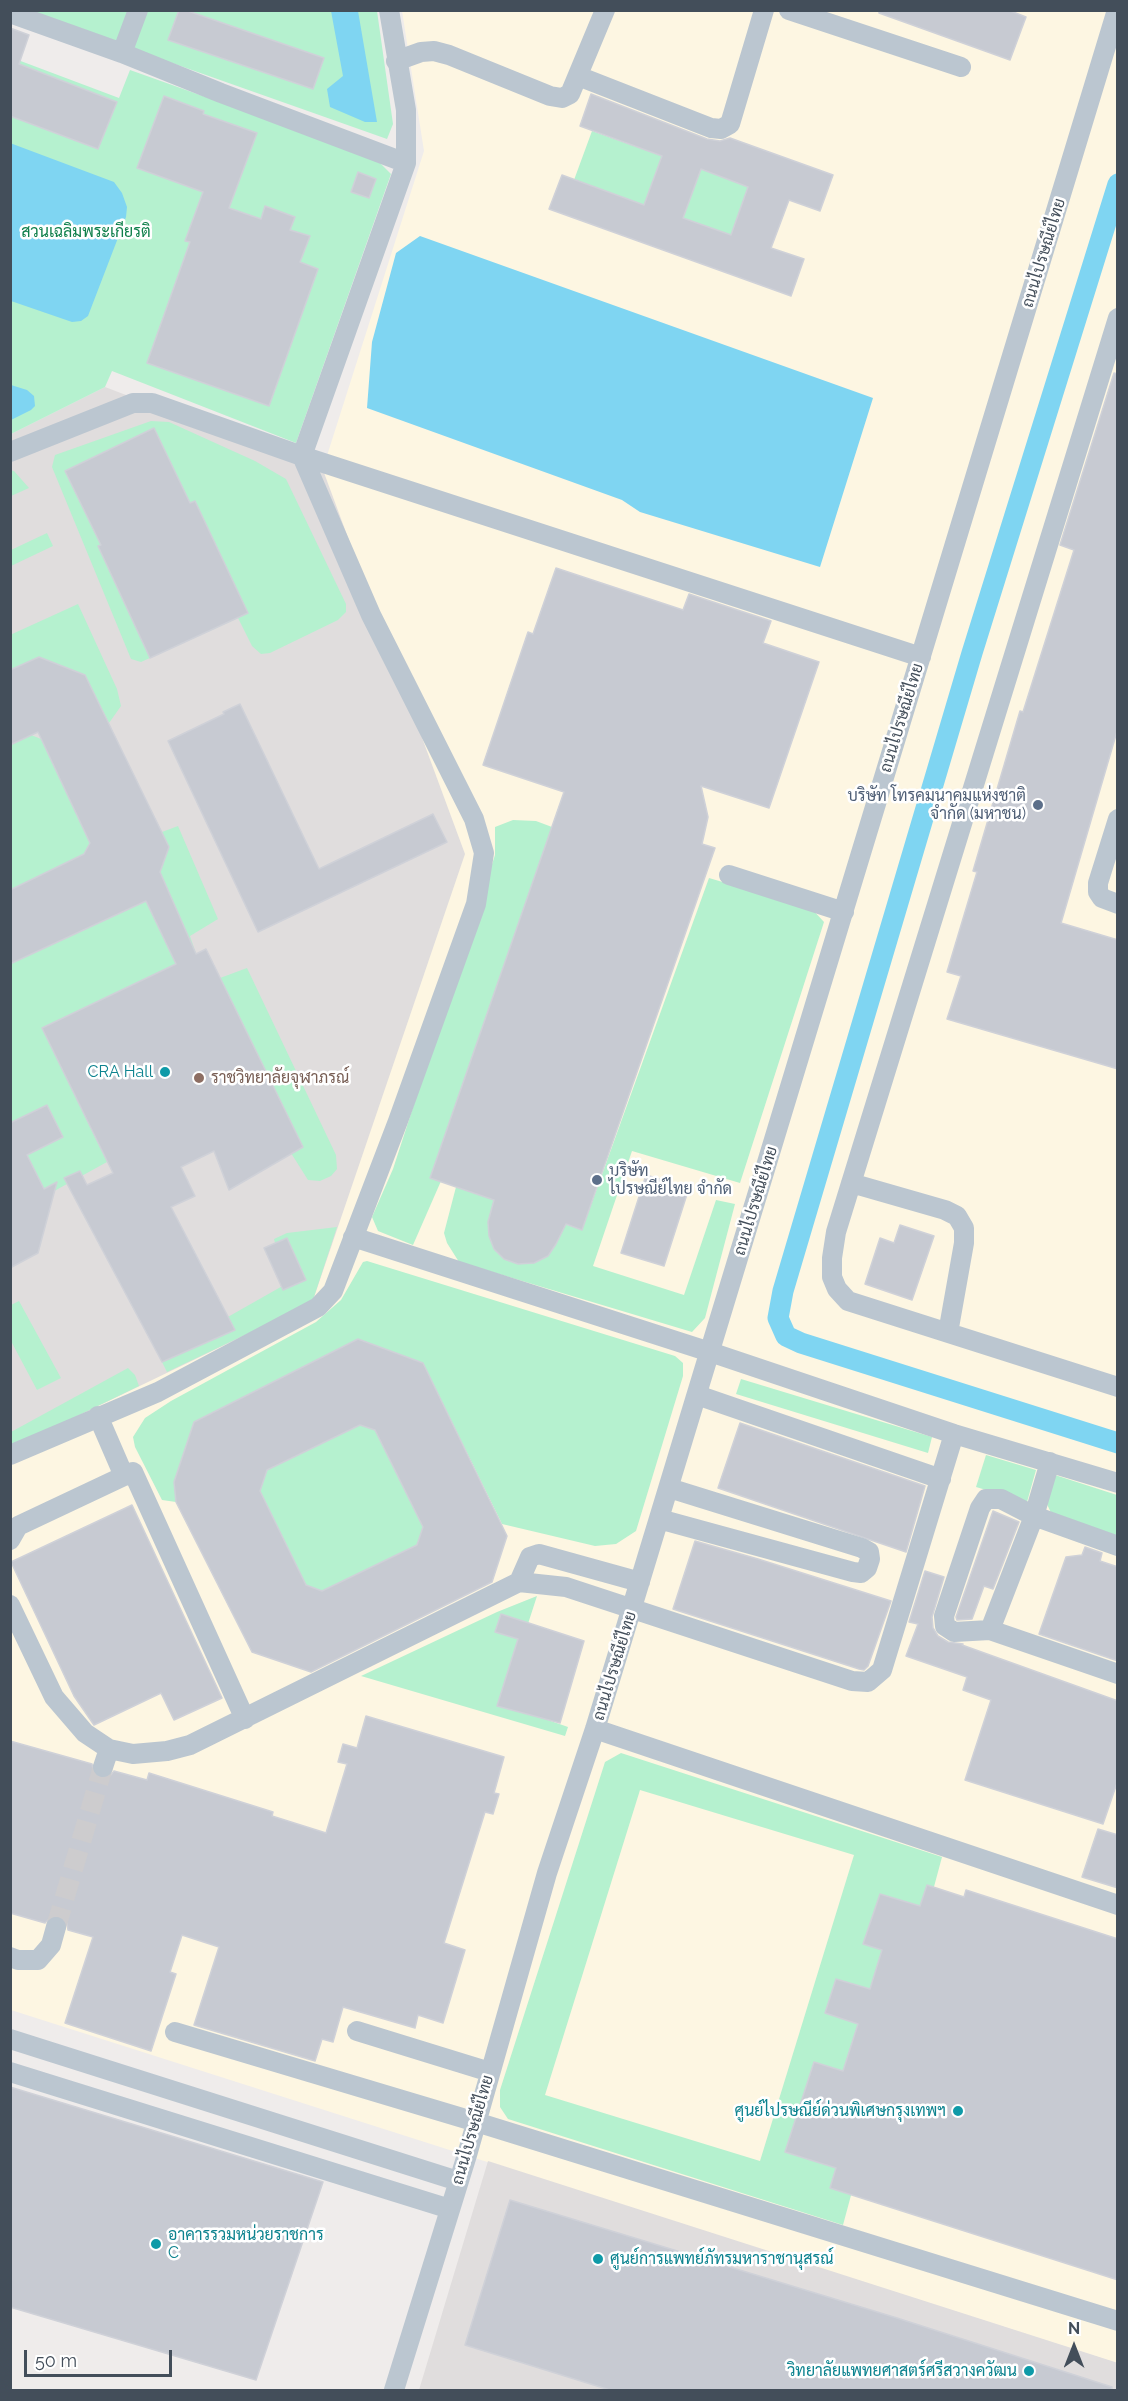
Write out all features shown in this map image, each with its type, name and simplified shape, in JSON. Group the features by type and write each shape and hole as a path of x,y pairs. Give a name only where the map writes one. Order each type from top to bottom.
{"street":[{"path":"122,53 138,10"},
{"path":"10,1455 158,1392 318,1307 333,1291 398,1121 476,904 484,854 474,819 371,615 302,456 406,163 406,110 389,10"},
{"path":"396,61 421,52 434,51 550,96 562,98 570,94 605,10"},
{"path":"578,76 711,128 721,129 730,124 764,10"},
{"path":"789,10 961,68"},
{"name":"ถนนไปรษณีย์ไทย","path":"394,2391 476,2122 547,1873 596,1728 1117,10"},
{"path":"10,13 122,53 406,163"},
{"path":"1118,318 836,1232 831,1258 832,1277 837,1289 848,1301 1118,1387"},
{"path":"10,452 133,403 152,403 302,456 921,657"},
{"path":"1118,819 1098,883 1098,892 1102,898 1118,904"},
{"path":"729,875 844,912"},
{"path":"851,1183 945,1210 957,1216 964,1228 964,1243 948,1333"},
{"path":"353,1237 710,1352 954,1434 1118,1483"},
{"path":"697,1395 941,1479"},
{"path":"98,1416 124,1476"},
{"path":"10,1605 54,1697 106,1758 167,1751 190,1745 519,1582 566,1587 852,1681 868,1682 882,1670 954,1434"},
{"path":"990,1630 1034,1516 1050,1462"},
{"path":"10,1540 18,1526 133,1472 245,1719"},
{"path":"659,1519 853,1572 861,1573 867,1568 870,1559 869,1552 862,1548 669,1488"},
{"path":"1118,1546 1034,1516 1001,1499 986,1499 980,1508 944,1616 945,1626 954,1632 990,1630 1118,1674"},
{"path":"519,1582 530,1557 539,1554 640,1582"},
{"path":"596,1728 1118,1905"},
{"path":"10,1957 18,1960 38,1960 51,1945 56,1927"},
{"path":"357,2031 490,2072"},
{"path":"175,2032 476,2122 1118,2321"},
{"path":"10,2039 458,2181"},
{"path":"10,2072 450,2208"},
{"path":"384,2188 392,2182 395,2176 395,2168 390,2160"}],"shaded area":[{"name":"บริษัท ไปรษณีย์ไทย จำกัด","path":"402,11 1117,11 1117,2363 11,2010 11,1448 424,151"},
{"name":"ราชวิทยาลัยจุฬาภรณ์","path":"105,387 323,470 465,854 312,1303 11,1448 11,434"},
{"name":"ศูนย์การแพทย์ภัทรมหาราชานุสรณ์","path":"488,2161 1118,2363 1117,2390 419,2390"}],"green space":[{"path":"25,11 377,11 393,124 387,139"},
{"name":"สวนเฉลิมพระเกียรติ","path":"10,57 119,98 130,70 374,157 391,174 296,443 112,371 105,387 11,434"},
{"path":"592,131 662,156 644,205 574,180"},
{"path":"701,169 748,187 731,235 683,218"},
{"path":"151,421 169,422 255,461 286,479 346,604 346,612 338,620 270,653 261,654 252,646 238,618 141,662 131,659 52,467 55,455"},
{"path":"10,470 14,471 29,488 11,496"},
{"path":"47,533 53,546 11,566 11,550"},
{"path":"78,604 117,689 121,706 109,723 85,675 39,657 11,670 10,635"},
{"path":"31,735 41,739 90,843 84,854 11,890 11,745"},
{"path":"513,820 536,821 552,827 441,1181 413,1245 378,1231 372,1217 393,1169 495,855 495,827"},
{"path":"178,826 218,919 190,936 196,954 42,1028 107,1162 47,1195 11,1123 10,964 151,899 169,847 162,832"},
{"path":"709,878 811,908 824,922 740,1183 632,1151 593,1266 684,1295 716,1200 735,1204 705,1318 692,1332 459,1262 447,1243 444,1233 456,1187 582,1230"},
{"path":"247,968 336,1155 337,1169 331,1176 320,1181 308,1180 291,1153 220,978"},
{"path":"337,1227 312,1303 167,1372 159,1356 286,1284 274,1239 287,1233"},
{"path":"367,1261 675,1356 683,1363 683,1376 636,1531 616,1544 595,1546 502,1524 423,1363 358,1339 176,1502 162,1500 135,1447 133,1437 145,1418 171,1401 316,1322 341,1300 363,1262"},
{"path":"19,1301 61,1378 37,1390 11,1341 11,1305"},
{"path":"128,1368 135,1375 139,1386 11,1448 11,1432"},
{"path":"741,1379 932,1437 928,1453 736,1394"},
{"path":"360,1425 375,1430 423,1527 417,1545 322,1591 306,1585 260,1491 267,1470"},
{"path":"986,1455 1036,1470 1027,1502 976,1487"},
{"path":"1055,1475 1117,1495 1117,1536 1052,1515 1046,1502"},
{"path":"537,1596 502,1704 568,1727 565,1736 361,1676 497,1612"},
{"path":"621,1753 942,1857 843,2225 508,2119 500,2107 500,2090 605,1762","holes":["640,1790 854,1855 760,2161 545,2095"]}],"water":[{"path":"331,11 358,11 377,122 365,122 330,107 327,89 343,76"},
{"path":"10,143 114,182 122,193 127,207 126,217 88,316 81,321 72,322 11,301"},
{"path":"420,236 873,398 820,567 640,512 622,500 367,408 372,342 396,253"},
{"path":"11,385 27,390 34,396 35,406 11,420"}],"building":[{"path":"179,10 185,10 324,58 313,89 168,40"},
{"path":"879,10 1008,10 1026,17 1010,60 879,13"},
{"path":"10,28 29,35 19,64 117,102 98,149 10,116"},
{"path":"591,94 707,139 720,141 730,138 833,175 820,211 789,200 771,248 804,259 791,296 549,209 562,175 644,205 662,156 580,126","holes":["701,169 748,187 731,235 683,218"]},
{"path":"164,96 204,111 203,114 257,133 229,208 261,219 265,206 295,217 290,230 310,236 300,262 318,269 269,406 147,363 190,242 185,241 203,192 137,168"},
{"path":"358,172 376,179 369,198 351,192"},
{"path":"1114,373 1118,374 1118,728 1061,923 1118,940 1118,1069 947,1019 961,976 947,972 977,872 973,871 1020,711 1023,712 1074,550 1060,545"},
{"path":"154,428 190,503 195,501 248,613 150,658 98,546 101,545 65,471"},
{"path":"556,568 683,610 689,594 771,621 763,643 819,662 769,808 701,786 708,817 702,844 715,848 582,1230 566,1224 548,1256 534,1263 518,1264 504,1259 494,1249 489,1236 488,1222 494,1200 430,1178 564,792 483,765 528,632 533,634"},
{"path":"39,657 85,675 169,847 160,872 196,954 206,949 303,1147 229,1190 214,1151 181,1167 195,1196 171,1207 235,1330 162,1362 64,1178 80,1171 87,1185 113,1173 42,1028 176,964 146,901 10,964 10,890 84,854 90,843 38,732 10,745 10,670"},
{"path":"240,704 319,869 433,814 447,842 258,932 168,741"},
{"path":"47,1105 63,1137 27,1155 44,1189 57,1182 38,1253 10,1268 10,1123"},
{"path":"646,1175 689,1188 664,1266 621,1253"},
{"path":"900,1225 934,1236 912,1300 865,1284 880,1238 894,1243"},
{"path":"287,1238 306,1280 283,1290 264,1248"},
{"path":"358,1339 423,1363 507,1536 492,1582 311,1672 252,1652 176,1502 174,1482 194,1422","holes":["360,1425 375,1430 423,1527 417,1545 322,1591 306,1585 260,1491 267,1470"]},
{"path":"740,1423 925,1486 906,1552 718,1488"},
{"path":"132,1505 222,1698 174,1720 161,1693 94,1725 74,1696 11,1562"},
{"path":"993,1511 1019,1522 993,1589 984,1586 972,1619 957,1620 956,1617"},
{"path":"695,1541 891,1601 868,1666 864,1670 859,1669 673,1609"},
{"path":"1085,1547 1102,1553 1100,1561 1118,1567 1118,1661 1039,1634 1066,1557 1082,1555"},
{"path":"925,1571 944,1577 932,1617 933,1628 938,1636 948,1642 963,1644 1118,1701 1118,1780 1103,1824 965,1780 991,1700 963,1690 967,1677 906,1656 918,1624 909,1622"},
{"path":"501,1614 584,1641 560,1723 497,1706 518,1639 495,1632"},
{"path":"366,1716 504,1757 494,1793 499,1794 493,1814 485,1812 444,1943 465,1950 443,2023 418,2015 415,2028 343,2007 333,2042 322,2039 315,2061 194,2025 219,1947 182,1935 170,1972 176,1974 151,2051 65,2023 93,1937 68,1930 67,1923 60,1916 52,1916 45,1923 10,1913 10,1741 92,1764 94,1774 100,1778 110,1776 114,1771 147,1780 149,1773 273,1812 272,1816 326,1833 347,1764 338,1762 343,1744 357,1748"},
{"path":"1098,1829 1118,1835 1118,1888 1082,1877"},
{"name":"ศูนย์ไปรษณีย์ด่วนพิเศษกรุงเทพฯ","path":"927,1885 964,1897 966,1890 1118,1939 1118,2280 830,2188 836,2168 785,2152 814,2062 843,2071 858,2024 825,2013 836,1979 870,1989 882,1950 863,1944 880,1894 920,1906"},
{"name":"อาคารรวมหน่วยราชการ C","path":"10,2087 323,2182 256,2380 10,2307"},
{"name":"ศูนย์การแพทย์ภัทรมหาราชานุสรณ์","path":"510,2200 897,2318 1112,2387 1112,2391 613,2391 465,2345"}],"waterway":[{"path":"1118,184 972,653 783,1291 778,1318 786,1336 801,1343 1118,1443"}],"tunnel":[{"path":"56,1927 103,1767"}],"place":[{"name":"บริษัท โทรคมนาคมแห่งชาติ จำกัด (มหาชน)","path":"1038,805"},
{"name":"CRA Hall","path":"165,1072"},
{"name":"ราชวิทยาลัยจุฬาภรณ์","path":"199,1078"},
{"name":"บริษัท ไปรษณีย์ไทย จำกัด","path":"597,1180"},
{"name":"ศูนย์ไปรษณีย์ด่วนพิเศษกรุงเทพฯ","path":"958,2111"},
{"name":"อาคารรวมหน่วยราชการ C","path":"156,2244"},
{"name":"ศูนย์การแพทย์ภัทรมหาราชานุสรณ์","path":"598,2259"},
{"name":"วิทยาลัยแพทยศาสตร์ศรีสวางควัฒน","path":"1029,2371"}]}
